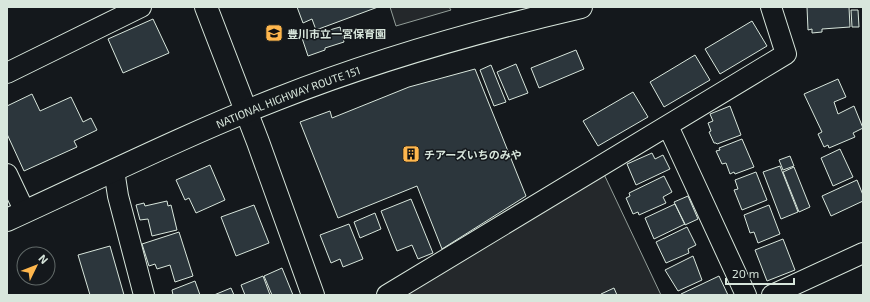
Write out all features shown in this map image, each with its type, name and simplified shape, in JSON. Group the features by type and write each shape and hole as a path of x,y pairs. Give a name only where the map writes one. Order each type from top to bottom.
{"main road":[{"path":"206,7 247,112 313,295"},
{"name":"NATIONAL HIGHWAY ROUTE 151","path":"16,216 114,170 284,96 414,51 515,22 581,7"}],"street":[{"path":"7,73 141,7"},
{"path":"388,295 786,54 771,7"},
{"path":"668,126 746,295"},
{"path":"114,170 118,196 144,295"},
{"path":"7,174 16,216"},
{"path":"772,295 863,253"}],"shaded area":[{"path":"390,7 449,7 451,10 396,26"},
{"path":"602,170 661,295 396,295"}],"building":[{"path":"297,7 378,7 316,30 312,19 303,23"},
{"path":"807,7 849,7 850,27 822,29 822,32 812,33 812,29 808,30"},
{"path":"851,10 858,10 859,27 852,27"},
{"path":"153,19 169,53 123,73 108,39"},
{"path":"752,21 767,46 720,74 705,49"},
{"path":"340,27 344,42 325,48 325,50 308,56 302,38"},
{"path":"576,50 584,69 539,88 531,68"},
{"path":"695,55 710,80 664,107 650,82"},
{"path":"516,64 528,93 509,100 497,72"},
{"path":"491,65 506,102 494,106 480,70"},
{"name":"チアーズいちのみや","path":"475,69 526,196 442,249 417,186 338,218 300,122 330,111 332,118 409,87"},
{"path":"838,79 846,97 834,102 838,114 854,106 863,128 853,133 855,137 829,148 828,145 824,147 818,134 822,132 804,94"},
{"path":"633,92 648,117 598,146 583,121"},
{"path":"32,94 40,111 71,97 83,122 91,118 97,130 74,141 77,147 24,171 7,134 7,106"},
{"path":"730,106 741,135 717,144 714,143 709,132 711,131 708,123 713,121 710,114"},
{"path":"742,139 754,167 735,174 734,172 730,174 726,163 722,164 716,151 720,150 719,148"},
{"path":"840,149 853,177 833,186 821,158"},
{"path":"652,153 655,159 663,155 670,169 636,185 627,164"},
{"path":"790,156 794,166 783,170 779,160"},
{"path":"210,165 225,200 196,213 189,198 185,200 176,180"},
{"path":"780,166 798,212 781,219 763,172"},
{"path":"794,167 810,207 799,212 783,172"},
{"path":"756,172 767,200 742,210 734,190 738,189 735,180"},
{"path":"664,176 672,192 663,197 666,203 639,215 638,212 633,214 626,198 630,196 629,193"},
{"path":"857,180 863,195 863,201 831,216 822,196"},
{"path":"688,196 698,219 685,225 674,202"},
{"path":"411,199 433,253 418,259 412,245 397,251 381,211"},
{"path":"167,201 168,206 171,205 177,230 152,236 148,219 140,220 136,205 144,203 145,206"},
{"path":"675,204 685,224 654,239 645,218"},
{"path":"254,205 269,243 236,256 221,217"},
{"path":"769,205 780,234 758,243 754,232 750,233 744,215"},
{"path":"375,213 381,229 360,238 354,222"},
{"path":"349,224 363,259 343,267 340,259 331,263 320,235"},
{"path":"687,227 696,245 688,249 689,253 666,263 656,242"},
{"path":"179,232 193,276 175,282 170,265 157,269 155,264 149,266 142,244"},
{"path":"783,239 795,270 767,281 755,250"},
{"path":"110,246 124,295 90,295 78,255"},
{"path":"693,256 702,280 678,291 665,270"},
{"path":"282,268 293,295 272,295 264,276"},
{"path":"263,276 270,295 245,295 241,285"},
{"path":"719,276 728,295 681,294"},
{"path":"195,281 200,295 173,295 172,290"},
{"path":"231,288 234,295 214,295"},
{"path":"614,288 617,295 601,295 601,294"}],"place":[{"name":"豊川市立一宮保育園","path":"274,33"},
{"name":"チアーズいちのみや","path":"411,154"}]}
